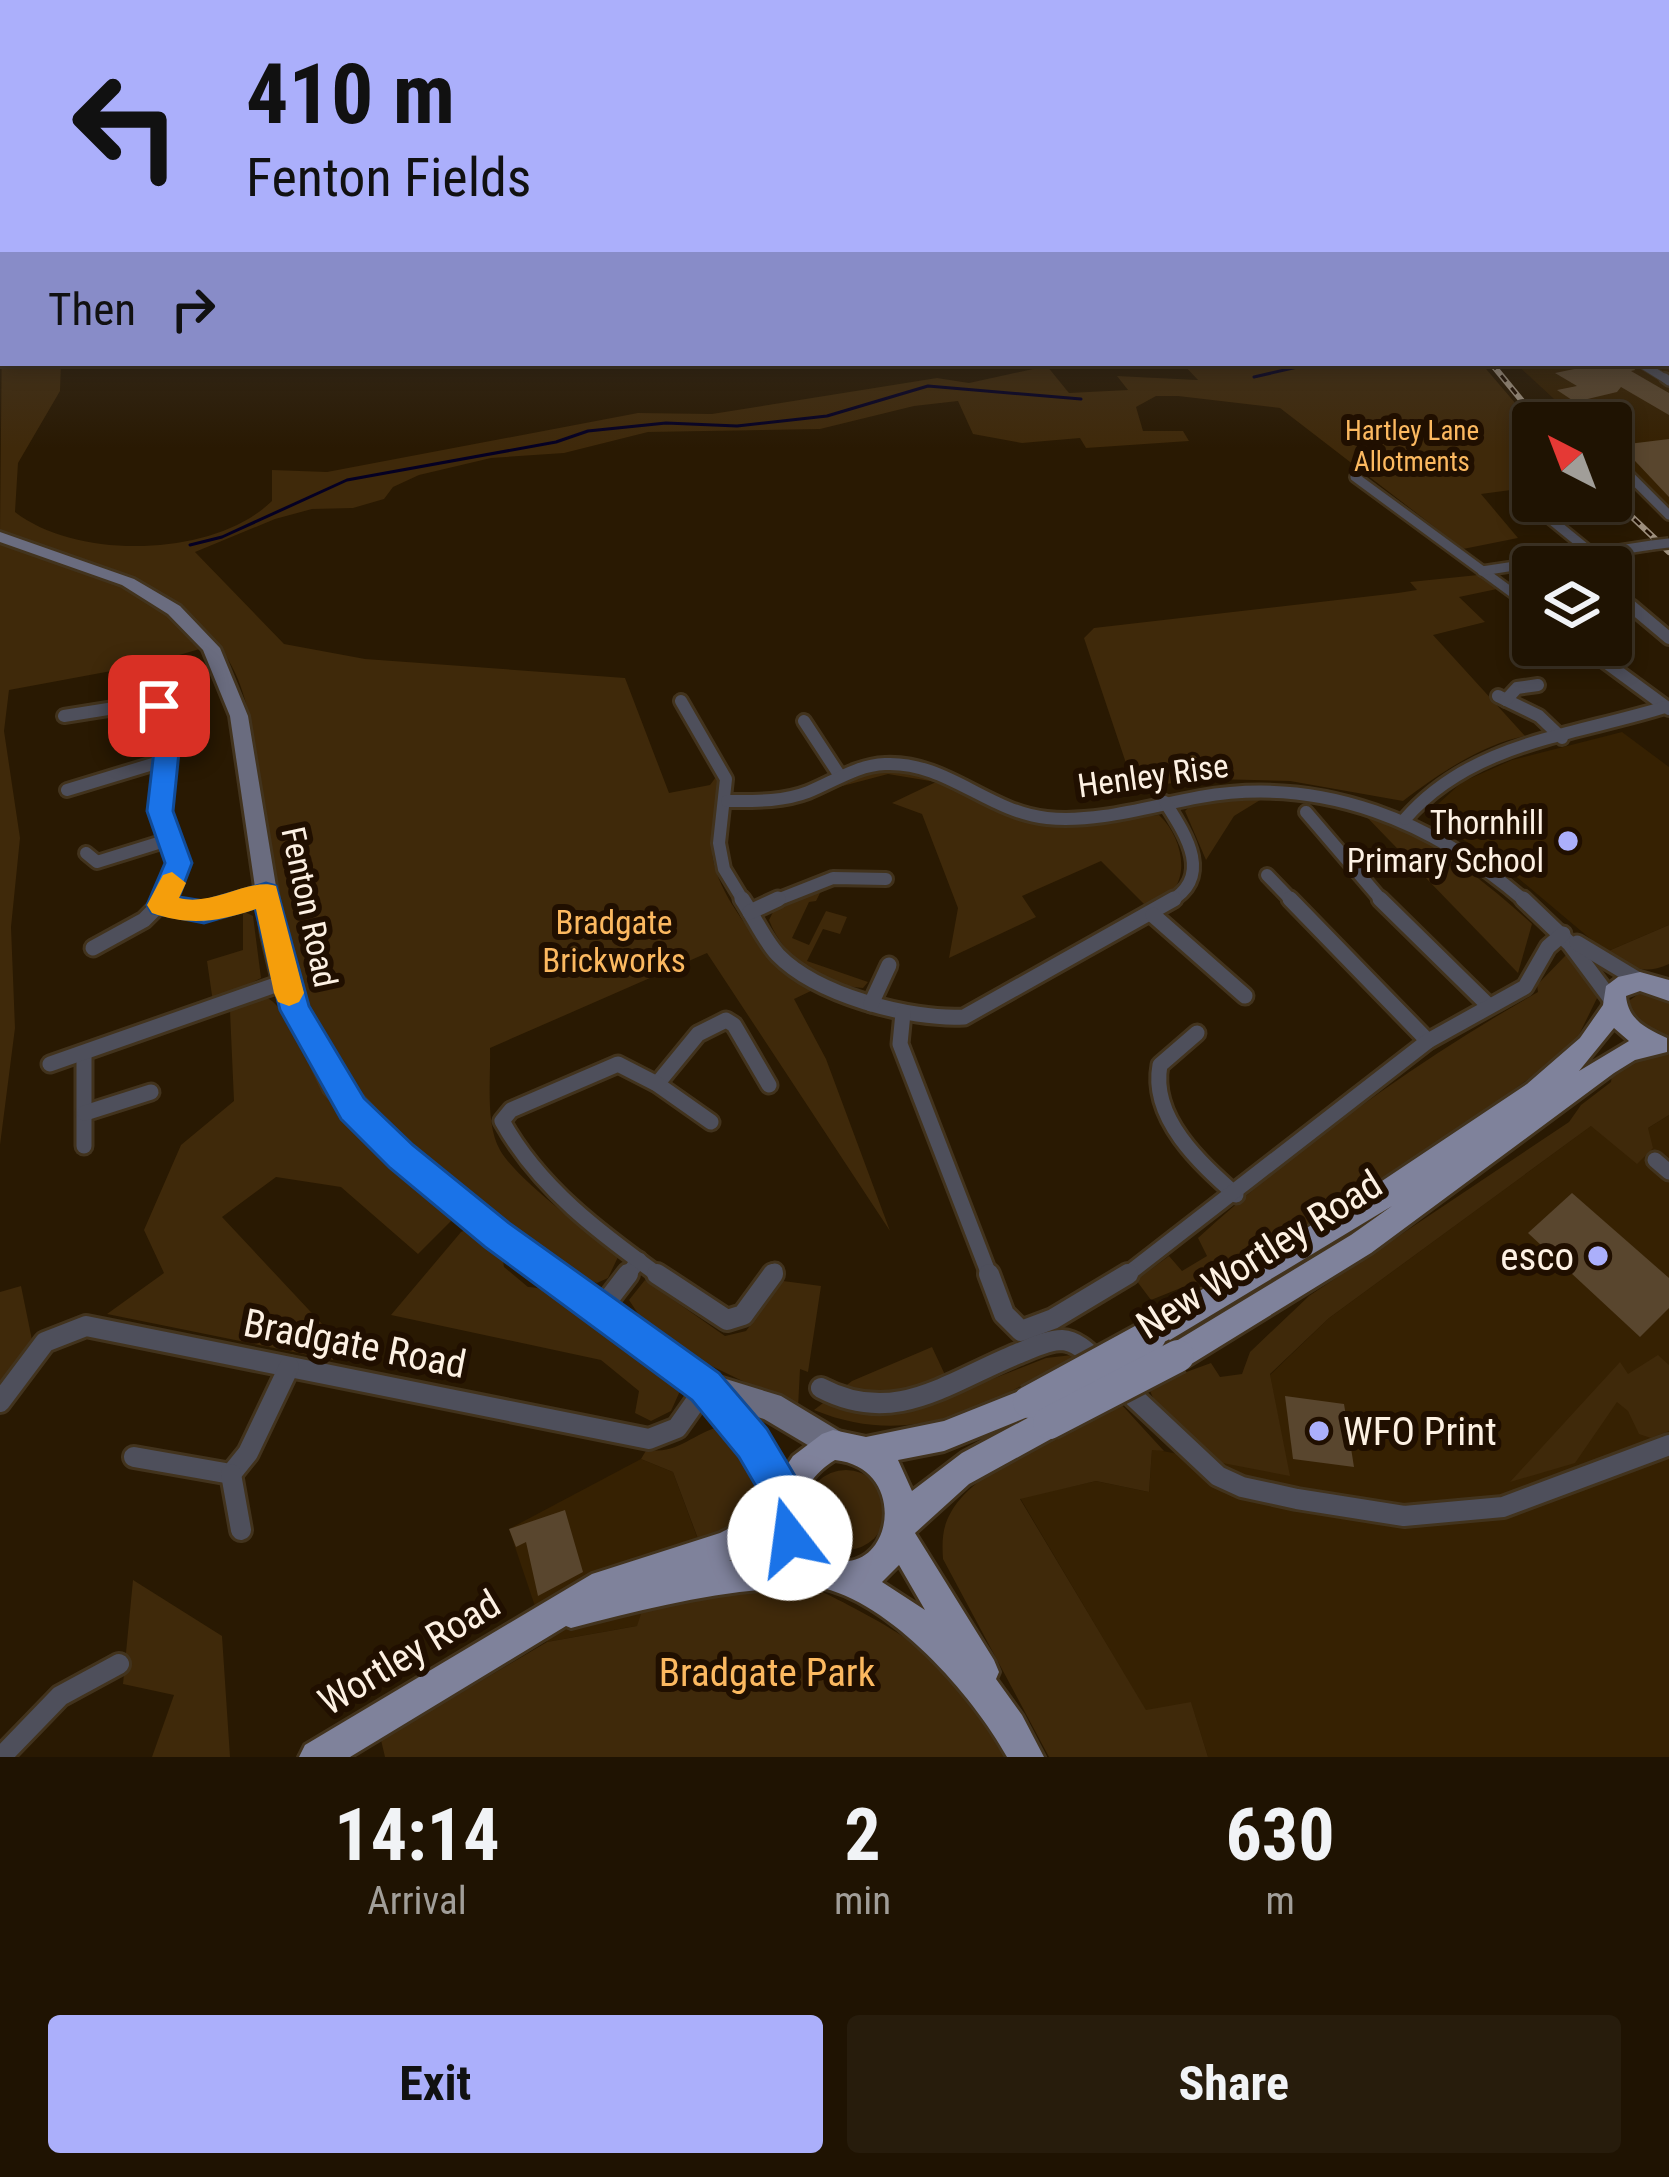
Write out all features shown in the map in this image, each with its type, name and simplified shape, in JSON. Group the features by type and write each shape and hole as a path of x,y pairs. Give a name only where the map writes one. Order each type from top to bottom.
{"main road":[{"name":"New Wortley Road","path":"900,1530 954,1476 1039,1412 1150,1336 1314,1240 1502,1115 1582,1053 1603,1030 1620,986 1657,983"},
{"path":"1613,1005 1634,1033 1662,1045"},
{"name":"New Wortley Road","path":"869,1451 1039,1412 1178,1356 1396,1220 1628,1052 1662,1045"},
{"path":"986,1687 922,1624 802,1557 786,1508 803,1464 833,1445 869,1451 896,1482 900,1530 979,1662 986,1687 1026,1757"},
{"name":"Wortley Road","path":"316,1757 603,1585 757,1537 786,1508"},
{"path":"830,1575 870,1571 892,1550 900,1530"},
{"name":"Wortley Road","path":"545,1619 642,1592 770,1571 830,1575"}],"street":[{"path":"1355,477 1512,593"},
{"path":"1632,478 1669,515"},
{"path":"1557,522 1585,546"},
{"name":"Fenton Road","path":"0,537 128,582 174,610 211,648 239,716 284,982 319,1057 352,1109 470,1213 598,1312 706,1387 753,1443 786,1508"},
{"path":"1632,548 1669,544"},
{"path":"1482,571 1512,567"},
{"path":"1632,607 1669,638"},
{"path":"1610,666 1667,708"},
{"path":"1538,685 1517,688 1502,698 1539,716 1562,738"},
{"path":"64,716 157,698 167,728 159,802 179,863 161,905 93,948"},
{"path":"681,701 722,770 727,801 720,857 775,952 803,977 904,1013 950,1020 972,1014 1185,893 1195,874 1194,851 1165,802"},
{"path":"1406,819 1428,793 1503,753 1667,708"},
{"path":"804,721 840,776"},
{"path":"67,790 85,778 166,760"},
{"name":"Henley Rise","path":"727,801 784,798 840,776 889,764 926,767 957,778 999,805 1047,818 1296,790 1345,797 1406,819 1461,850 1562,934 1594,970 1613,1005"},
{"path":"1306,812 1373,892 1489,1006"},
{"path":"86,853 97,862 171,839"},
{"path":"750,912 829,878 859,874 886,879"},
{"path":"1267,875 1428,1041"},
{"path":"161,905 204,912 266,894"},
{"path":"1153,915 1245,996"},
{"path":"904,1013 900,1044 1004,1314 1021,1330 1101,1293 1161,1252 1428,1041 1533,980 1540,953 1562,934"},
{"name":"Henley Rise","path":"1562,934 1657,983"},
{"path":"872,1004 889,965"},
{"path":"50,1064 284,982"},
{"path":"657,1084 698,1034 726,1020 734,1025 769,1085"},
{"path":"1197,1033 1165,1057 1156,1083 1188,1148 1236,1195"},
{"path":"84,1054 85,1146"},
{"path":"711,1122 657,1084 618,1064 511,1110 502,1121 524,1161 639,1260 727,1320 743,1315 775,1271"},
{"path":"85,1113 152,1092"},
{"path":"598,1312 639,1260"},
{"name":"Bradgate Road","path":"0,1402 39,1344 69,1327 86,1325 649,1439 662,1438 682,1424 706,1387"},
{"path":"821,1388 844,1404 883,1407 1055,1340 1074,1342 1218,1476 1260,1491 1404,1516 1503,1507 1669,1445"},
{"path":"241,1530 231,1474 248,1453 289,1367"},
{"name":"Fenton Road","path":"706,1387 771,1406 833,1445"},
{"path":"134,1457 231,1474"},
{"path":"1,1757 60,1696 119,1664"}],"shaded area":[{"path":"1518,366 1669,366 1669,506 1632,472 1632,402 1557,402"},
{"name":"Thornhill Primary School","path":"1622,732 1669,767 1669,925 1606,952 1506,868 1426,815 1462,782 1512,760"},
{"path":"1669,1115 1669,1757 1208,1757 1191,1703 1146,1711 1020,1498 1096,1481 1149,1492 1152,1449 1289,1475 1270,1375 1329,1318 1592,1125 1648,1128"},
{"path":"641,1459 673,1472 717,1591 637,1626 547,1642 509,1529"}],"green space":[{"path":"2,366 61,366 60,391 18,463 15,512 74,539 146,546 217,533 247,520 272,501 272,470 327,472 638,413 712,414 937,378 969,383 1047,366 1069,393 1128,390 1117,376 1198,380 1185,366 1484,366 1514,402 1512,490 1481,494 1518,538 1463,549 1280,408 1156,396 1136,407 1143,431 1183,431 1189,441 1086,448 1080,438 1022,443 973,434 958,401 914,406 820,429 648,432 564,453 491,458 419,475 393,487 384,499 275,519 195,552 284,644 365,659 625,678 669,793 710,785 716,777 715,868 749,928 781,965 813,990 794,999 826,1059 890,1231 707,953 490,1048 491,1114 500,1150 537,1190 618,1257 608,1278 597,1283 564,1266 468,1194 379,1117 351,1083 328,1047 295,968 276,884 250,721 231,665 199,624 175,604 92,562 0,532"},
{"path":"0,540 134,592 203,648 149,664 9,690 4,731 20,838 11,927 15,1028 0,1145"},
{"path":"1478,575 1497,589 1459,597 1485,622 1433,635 1525,736 1461,761 1403,801 1290,781 1215,779 1134,787 1084,638 1094,628 1398,593 1417,590 1410,582"},
{"path":"896,767 964,787 1012,816 1051,825 1159,815 1176,839 1179,880 1172,892 1145,905 1101,861 1022,896 1036,917 949,958 958,908 922,814 892,803 936,782 888,774 835,788 833,783"},
{"path":"1265,797 1234,816 1206,860 1185,811 1191,805"},
{"path":"1359,809 1450,858 1532,924 1518,973"},
{"path":"823,887 816,901 809,902 792,938 809,945 826,911 847,917 840,934 823,929 807,961 868,982 863,988 833,982 806,967 784,947 769,920 773,912"},
{"path":"243,911 253,916 261,978 213,1002 207,961 243,950"},
{"path":"1669,925 1669,964 1636,968 1606,952"},
{"path":"1567,954 1600,992 1573,1047 1290,1244 1151,1300 1136,1280 1169,1256 1182,1271 1207,1256 1198,1238 1238,1203 1361,1106 1538,992 1537,985"},
{"path":"1641,992 1669,1000 1669,1040 1631,1019 1626,1003"},
{"path":"265,997 286,1019 316,1074 344,1112 448,1210 451,1221 418,1254 341,1187 276,1177 222,1217 323,1325 345,1335 333,1360 107,1314 164,1273 144,1230 181,1145 234,1101 230,1011"},
{"path":"1669,1054 1669,1115 1648,1128 1653,1148 1637,1164 1591,1126 1329,1318 1270,1374 1290,1476 1212,1461 1156,1405 1148,1386 1211,1363 1220,1377 1242,1374 1250,1352 1309,1296 1569,1122 1581,1105 1611,1082 1612,1074 1633,1060"},
{"path":"470,1228 502,1254 504,1267 528,1287 583,1310 673,1382 680,1391 671,1411 651,1421 635,1413 639,1391 601,1360 391,1315 461,1232"},
{"path":"645,1280 725,1336 746,1331 783,1281 821,1286 808,1372 800,1369 798,1408 654,1338 629,1300"},
{"path":"21,1286 32,1340 0,1383 0,1292"},
{"path":"932,1347 954,1394 1046,1358 1081,1354 984,1404 920,1423 851,1422 814,1410 852,1381"},
{"path":"1658,1355 1669,1365 1669,1431 1651,1438 1639,1434 1628,1411 1617,1402 1575,1463 1510,1482 1620,1362 1628,1374"},
{"path":"1120,1403 1164,1451 1152,1450 1149,1492 1096,1481 1020,1499 1146,1710 1191,1702 1208,1757 1049,1757 943,1559 947,1519 980,1480 1026,1450"},
{"path":"724,1426 759,1473 760,1504 748,1519 700,1544 673,1472 641,1459 647,1449 667,1449"},
{"path":"846,1470 874,1482 886,1510 874,1538 846,1550 818,1538 806,1510 818,1482"},
{"path":"133,1580 222,1636 230,1757 152,1757 174,1695 123,1684"},
{"name":"Bradgate Park","path":"806,1584 897,1632 941,1664 974,1699 1004,1757 385,1757 381,1740 547,1642 637,1626 645,1602"}],"building":[{"path":"1589,366 1633,366 1631,371 1669,393 1669,415 1621,387 1575,402 1557,390 1577,386 1555,373"},
{"path":"1669,439 1669,497 1632,458 1632,444"},
{"name":"esco","path":"1572,1193 1669,1278 1669,1308 1640,1337 1528,1233"},
{"name":"WFO Print","path":"1285,1396 1344,1404 1354,1467 1293,1459"},
{"path":"565,1510 583,1572 538,1596 526,1542 516,1547 509,1529"}],"waterway":[{"path":"1254,377 1302,366"},
{"path":"190,545 222,537 347,480 556,442 588,431 666,423 737,426 827,416 928,386 1081,399"}],"railway":[{"path":"1493,366 1523,402"},
{"path":"1632,517 1669,552"}],"slow traffic":[{"path":"172,883 161,905 189,912 224,909 266,894 289,993"}],"place":[{"name":"Thornhill Primary School","path":"1568,841"},
{"name":"esco","path":"1598,1256"},
{"name":"WFO Print","path":"1319,1431"}],"route":[{"path":"159,706 168,742 160,811 179,863 161,905 204,912 266,894 284,982 319,1057 352,1109 497,1235 706,1387 753,1443 787,1500 790,1538"}],"park label":[{"name":"Hartley Lane Allotments","path":"1412,446"},
{"name":"Bradgate Brickworks","path":"614,941"}]}
